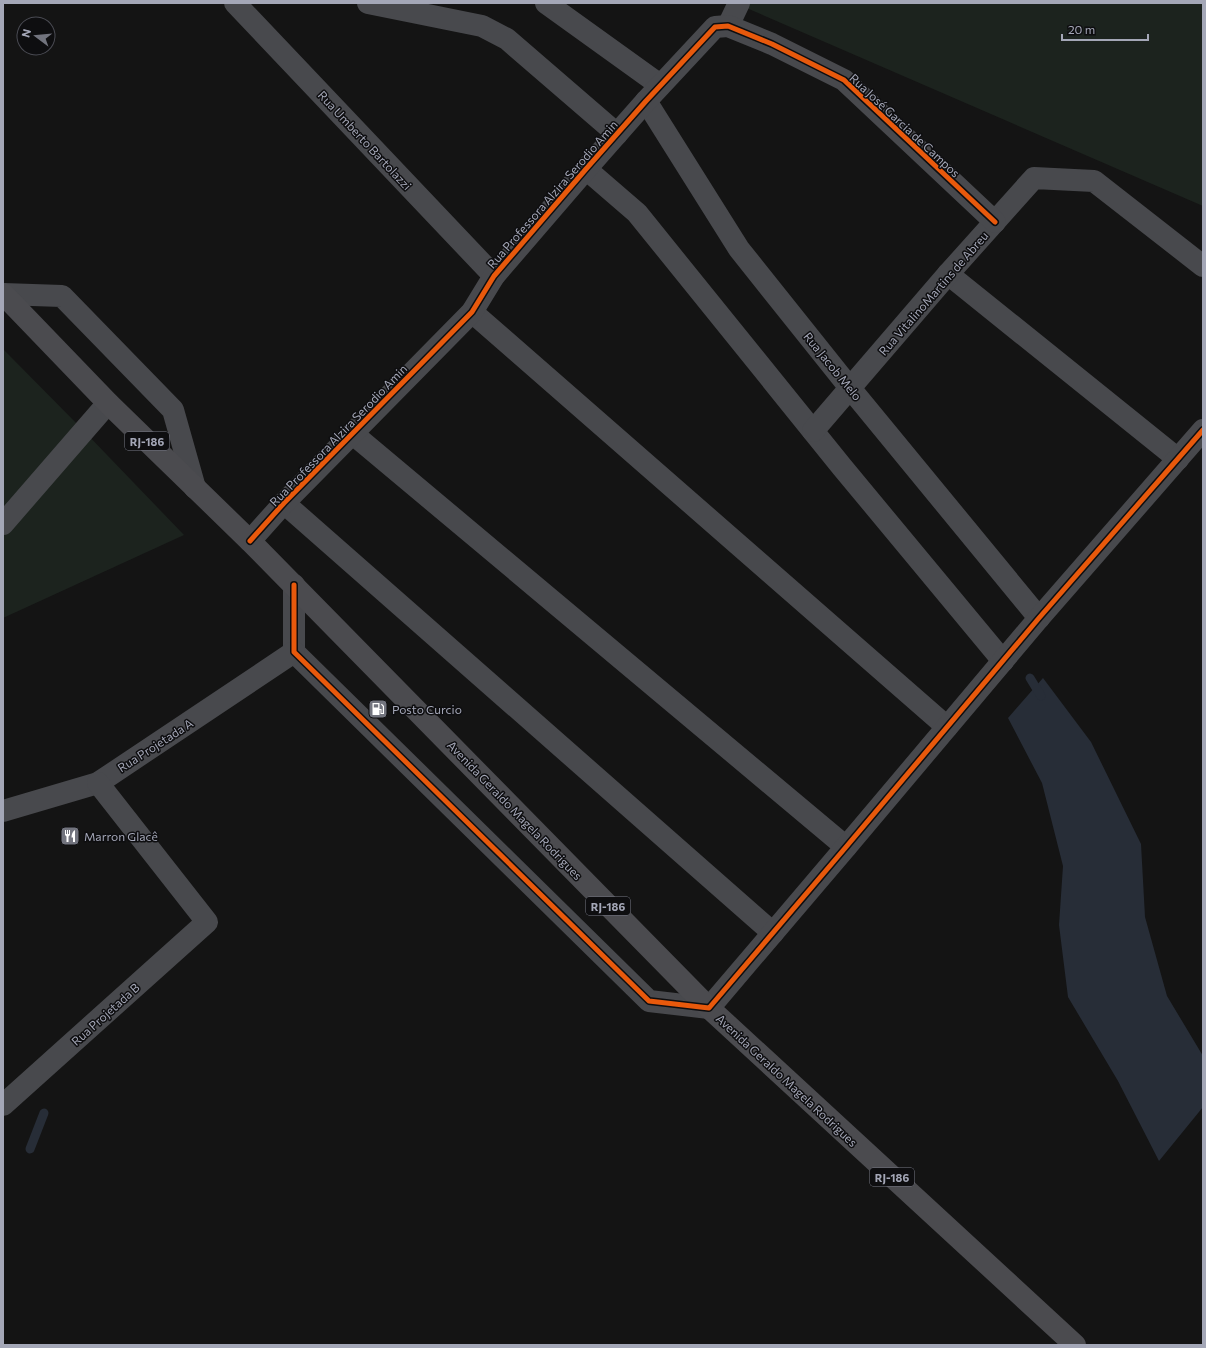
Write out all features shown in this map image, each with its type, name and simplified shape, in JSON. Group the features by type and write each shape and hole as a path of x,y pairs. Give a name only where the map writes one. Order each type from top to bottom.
{"highway":[{"name":"Avenida Geraldo Magela Rodrigues","path":"3,294 108,403 294,585 709,1008 1075,1345"}],"street":[{"name":"Rua Umberto Bartolazzi","path":"235,3 494,276"},
{"path":"368,3 482,26 488,29 507,39 617,134"},
{"path":"546,3 653,93"},
{"path":"728,26 739,3"},
{"name":"Rua Professora Alzira Serodio Amin","path":"250,541 284,503 472,312 494,276 653,93 715,27 728,26"},
{"name":"Rua José Garcia de Campos","path":"728,26 772,44 844,80 995,222"},
{"name":"Rua Jacob Melo","path":"653,93 739,249 850,388 1039,618"},
{"path":"586,169 637,213 847,473 1002,661"},
{"name":"Rua VitalinoMartins de Abreu","path":"813,431 948,274 1034,178 1094,181 1203,266"},
{"path":"948,274 1178,459"},
{"path":"3,294 62,296 173,410 195,488"},
{"path":"472,312 947,727"},
{"path":"3,524 108,403"},
{"path":"294,585 294,652 649,1001 709,1008 1002,661 1203,430"},
{"path":"353,434 846,847"},
{"path":"284,503 773,933"},
{"name":"Rua Projetada A","path":"3,810 98,783 294,652"},
{"name":"Rua Projetada B","path":"3,1105 207,922 98,783"}],"shaded area":[{"path":"735,3 1203,3 1203,206"},
{"path":"3,349 184,535 3,618"},
{"path":"1043,678 1091,742 1141,844 1145,917 1167,996 1203,1056 1203,1107 1159,1161 1118,1081 1068,997 1059,925 1063,866 1042,783 1008,718"}],"waterway":[{"path":"1030,678 1041,696"},
{"path":"30,1149 44,1113"}],"cycle path":[{"path":"250,541 284,503 472,312 494,276 646,101 715,27 728,26 772,44 844,80 995,222"},
{"path":"294,585 294,652 649,1001 709,1008 1039,618 1203,430"}],"place":[{"name":"Posto Curcio","path":"378,709"},
{"name":"Marron Glacê","path":"70,836"}]}
